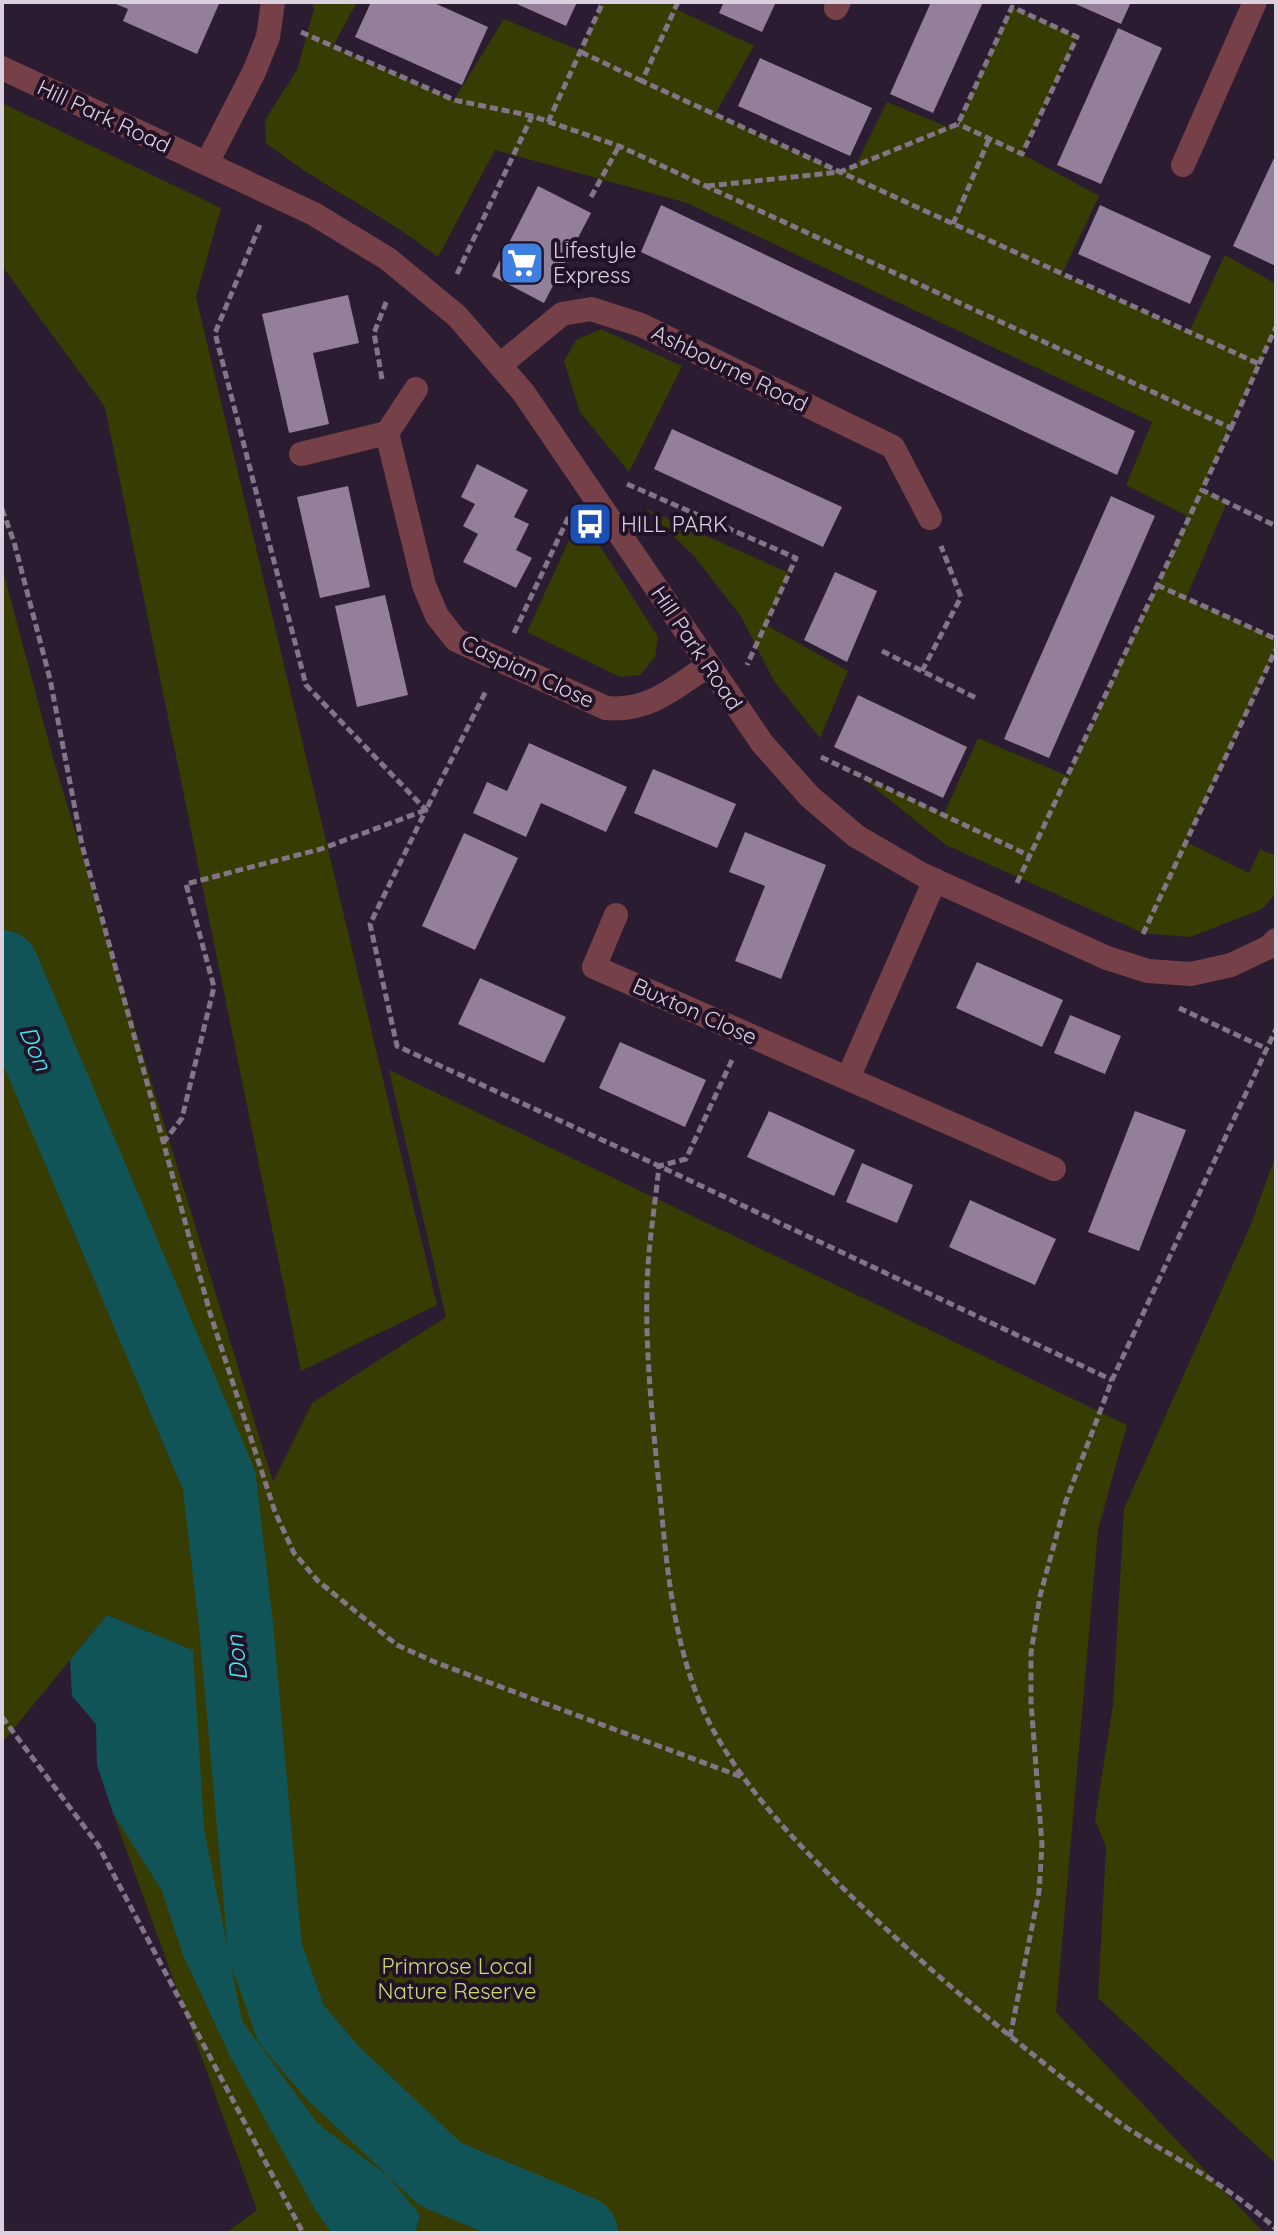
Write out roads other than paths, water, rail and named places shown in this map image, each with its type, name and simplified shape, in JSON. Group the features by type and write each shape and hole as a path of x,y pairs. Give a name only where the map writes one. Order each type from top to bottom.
{"street":[{"path":"1183,165 1255,2"},
{"path":"207,163 254,72 268,37 272,10"},
{"name":"Hill Park Road","path":"2,68 314,214 388,259 457,316 523,392 762,743 810,797 856,836 935,880 1107,958 1148,971 1191,974 1231,965 1269,947 1276,940"},
{"name":"Ashbourne Road","path":"500,365 562,314 591,309 641,325 893,447 930,518"},
{"path":"301,454 390,429 416,389"},
{"name":"Caspian Close","path":"390,429 424,585 437,616 456,640 606,708 628,710 650,703 709,665"},
{"path":"848,1078 935,880"},
{"name":"Buxton Close","path":"616,915 594,967 1054,1169"}],"waterway":[{"name":"Don","path":"2,967 219,1480 236,1625 265,1950 291,2024 332,2072 440,2174 581,2233"}],"place":[{"name":"Lifestyle Express","path":"522,263"},
{"name":"HILL PARK","path":"590,524"}],"park label":[{"name":"Primrose Local Nature Reserve","path":"457,1978"}]}
